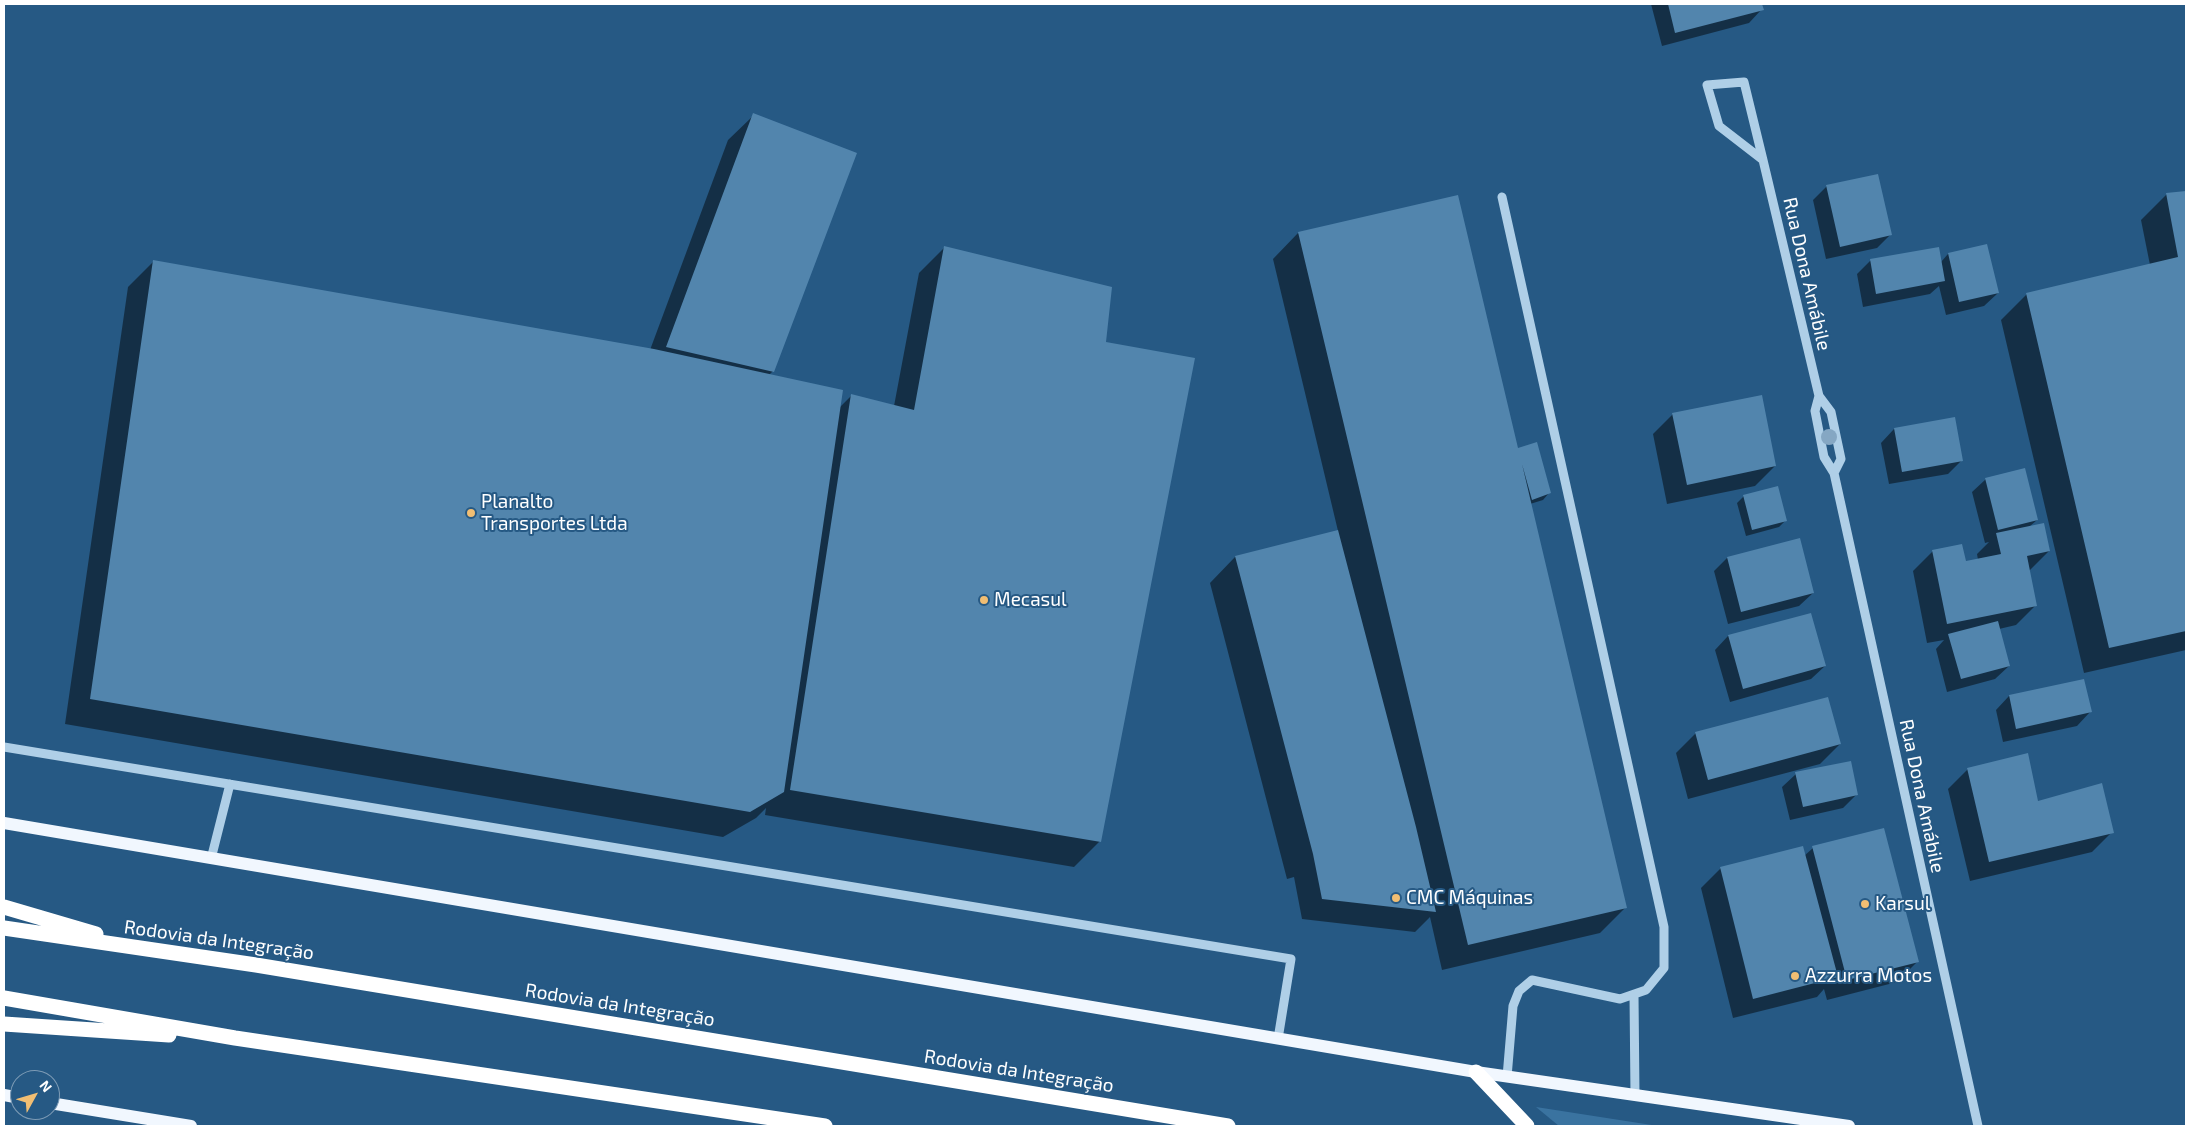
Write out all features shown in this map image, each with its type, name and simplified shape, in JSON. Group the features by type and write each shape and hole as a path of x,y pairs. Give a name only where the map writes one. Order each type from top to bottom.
{"highway":[{"path":"4,907 150,950"},
{"name":"Rodovia da Integração","path":"4,928 256,965 1228,1126"},
{"path":"4,998 235,1038 825,1126"},
{"path":"4,1024 51,1029 235,1038"},
{"path":"1476,1072 1527,1126"}],"main road":[{"path":"4,823 1476,1072 1848,1126"},
{"path":"60,1105 191,1126"}],"street":[{"name":"Rua Dona Amábile","path":"1763,160 1718,126 1707,85 1744,82 1763,160 1818,396 1815,411 1824,457 1834,473 1978,1126"},
{"path":"1502,197 1664,927 1664,968 1646,990 1620,999 1532,980 1519,991 1513,1006 1507,1077"},
{"name":"Rua Dona Amábile","path":"1818,396 1832,412 1841,459 1834,473"},
{"path":"4,747 1291,959 1278,1039"},
{"path":"211,859 230,784"},
{"path":"1634,994 1634,1096"}],"shaded area":[{"path":"1536,1107 1658,1126 1559,1126"}],"building":[{"path":"1668,4 1762,4 1764,10 1675,33"},
{"path":"753,113 857,153 774,372 666,347"},
{"path":"1878,174 1892,235 1840,247 1826,185"},
{"path":"2186,191 2186,631 2109,648 2026,293 2178,257 2166,193"},
{"path":"1458,195 1518,448 1537,442 1551,493 1532,500 1522,464 1627,908 1468,945 1298,232"},
{"path":"1987,244 1999,293 1959,302 1948,253"},
{"name":"Mecasul","path":"944,246 1112,287 1106,342 1195,358 1101,842 790,790 851,394 914,410"},
{"path":"1939,247 1945,281 1876,294 1870,259"},
{"name":"Planalto Transportes Ltda","path":"153,260 654,349 843,390 784,792 750,812 90,699"},
{"path":"1762,395 1776,466 1687,485 1672,413"},
{"path":"1955,417 1963,461 1902,472 1894,428"},
{"path":"2025,468 2038,520 1998,530 1985,478"},
{"path":"1778,486 1787,521 1752,530 1743,495"},
{"path":"2044,523 2050,551 2027,556 2037,606 1947,624 1932,550 1962,544 1966,561 2001,554 1996,533"},
{"path":"1338,530 1416,827 1436,912 1322,899 1313,854 1235,556"},
{"path":"1800,538 1814,593 1741,612 1727,557"},
{"path":"1811,613 1826,666 1743,689 1728,635"},
{"path":"1998,621 2010,666 1961,679 1948,634"},
{"path":"2084,679 2092,712 2016,729 2009,695"},
{"path":"1828,697 1841,744 1708,780 1695,732"},
{"path":"2028,753 2038,801 2102,783 2114,833 1989,862 1967,768"},
{"path":"1851,761 1858,795 1803,807 1795,772"},
{"name":"Karsul","path":"1884,828 1919,962 1847,980 1812,846"},
{"path":"1803,846 1838,977 1753,999 1720,867"}],"place":[{"name":"Planalto Transportes Ltda","path":"471,513"},
{"name":"Mecasul","path":"984,600"},
{"name":"CMC Máquinas","path":"1396,898"},
{"name":"Karsul","path":"1865,904"},
{"name":"Azzurra Motos","path":"1795,976"}]}
